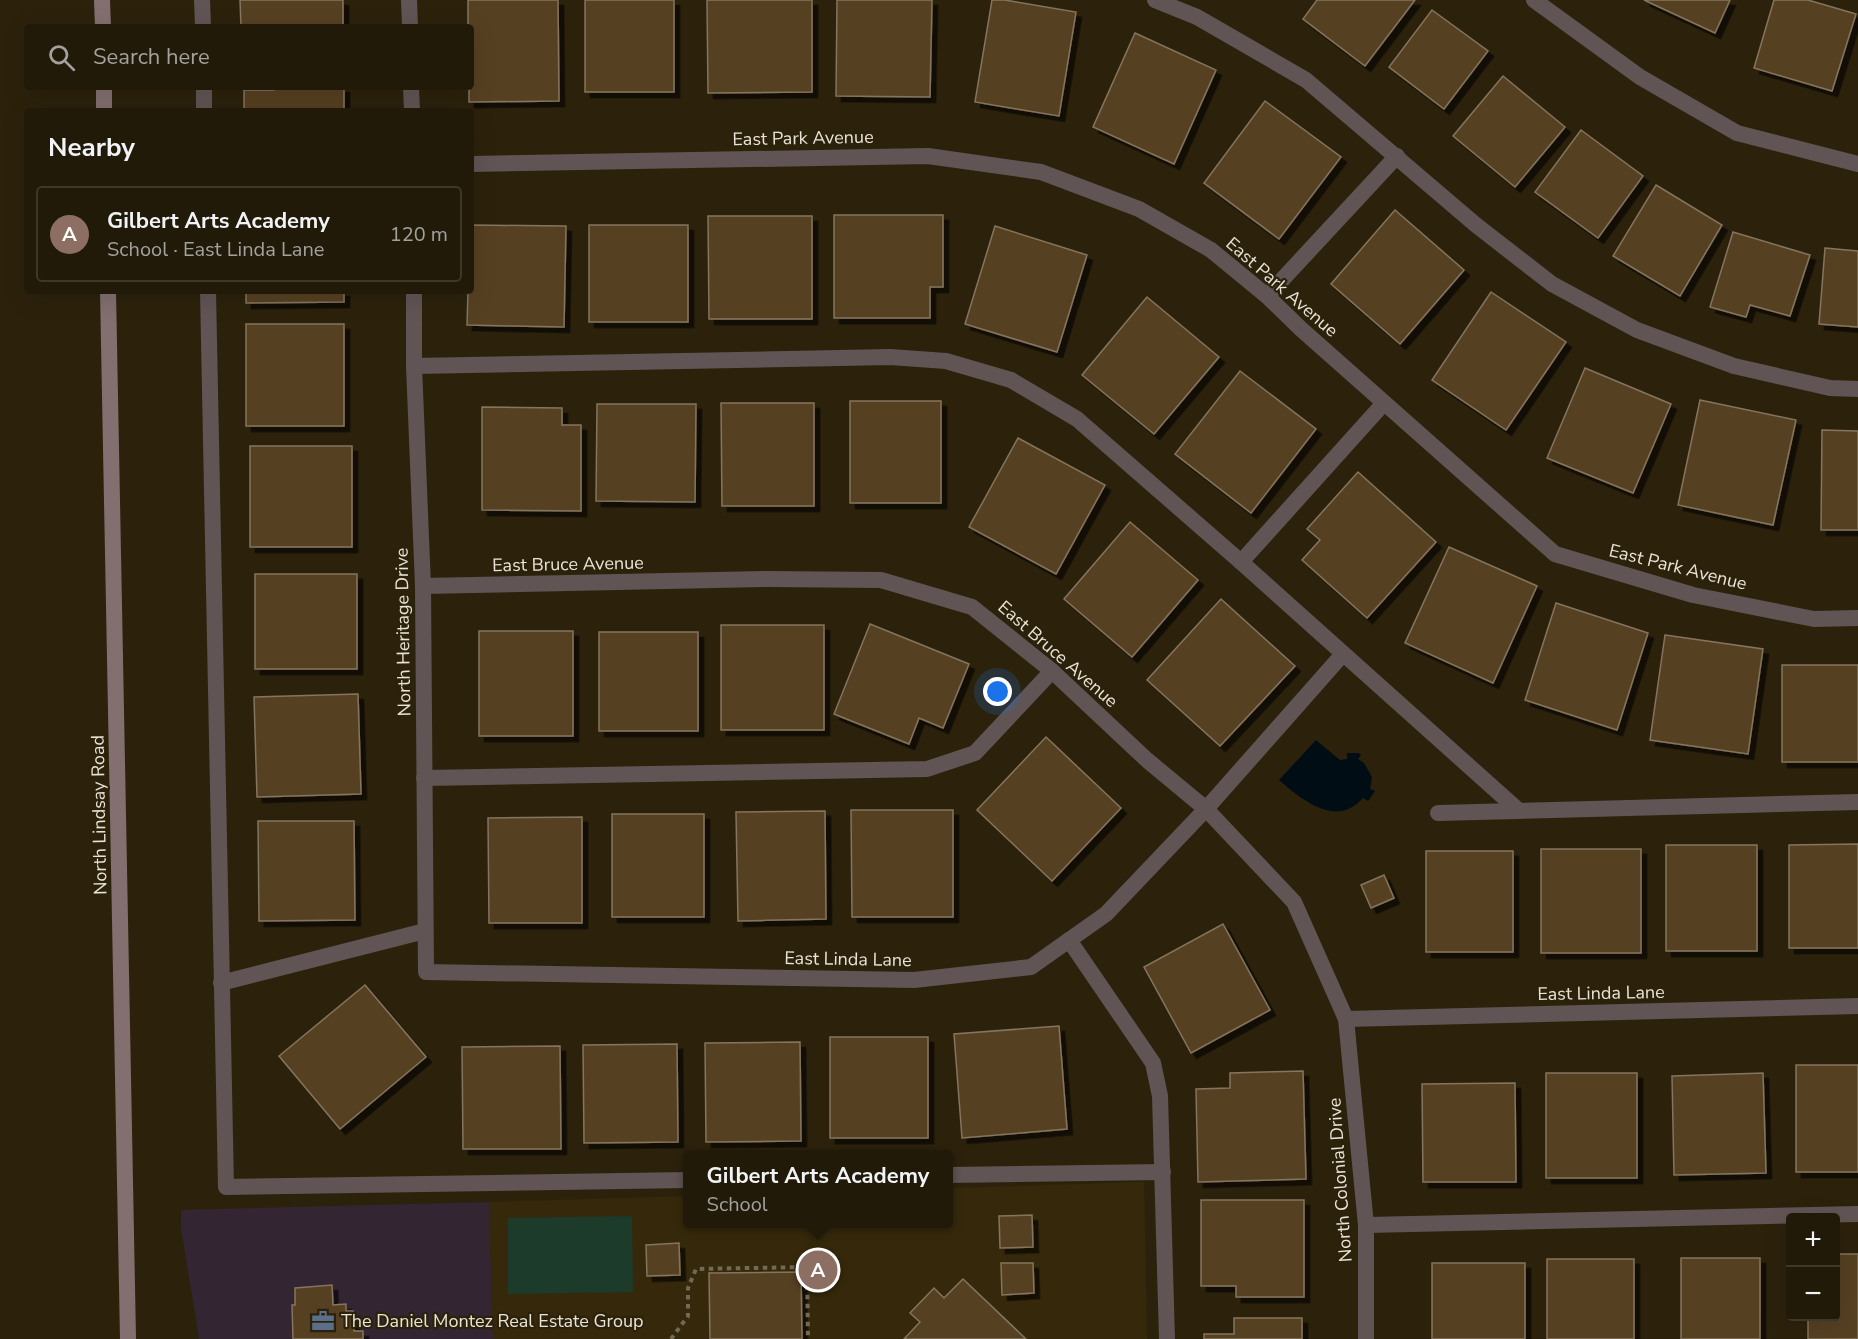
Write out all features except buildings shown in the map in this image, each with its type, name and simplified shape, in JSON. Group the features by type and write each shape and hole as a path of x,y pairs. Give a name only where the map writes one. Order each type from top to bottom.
{"main road":[{"path":"102,0 103,24"},
{"path":"104,90 104,108"},
{"name":"North Lindsay Road","path":"108,294 128,1339"}],"street":[{"path":"202,0 203,24"},
{"path":"409,0 410,24"},
{"path":"1155,0 1184,5 1197,17 1306,80 1476,225 1552,284 1637,330 1734,366 1830,388 1858,389"},
{"path":"1534,0 1640,77 1737,133 1858,164"},
{"path":"204,90 204,108"},
{"path":"411,90 412,108"},
{"name":"East Park Avenue","path":"474,164 928,156 1041,172 1138,208 1211,250 1267,296 1301,329 1555,554 1693,595 1814,619 1858,618"},
{"path":"1267,296 1397,156"},
{"path":"208,294 226,1187 683,1180"},
{"name":"North Heritage Drive","path":"414,294 414,366 423,586 426,972"},
{"path":"414,366 890,357 946,361 1011,380 1077,419 1241,562 1518,810"},
{"path":"1241,562 1384,403"},
{"name":"East Bruce Avenue","path":"423,586 768,579 881,580 972,607 1052,671 1147,760 1206,809 1294,902 1346,1019"},
{"name":"East Linda Lane","path":"426,972 914,980 1031,967 1106,914 1206,809 1343,654"},
{"path":"424,778 927,769 975,753 1052,671"},
{"path":"1438,813 1858,802"},
{"path":"222,983 425,931"},
{"path":"1069,940 1153,1063 1160,1096 1167,1339"},
{"name":"East Linda Lane","path":"1346,1019 1858,1006"},
{"name":"North Colonial Drive","path":"1346,1019 1366,1226 1366,1339"},
{"path":"953,1175 1163,1172"},
{"path":"1366,1226 1858,1215"}],"path":[{"path":"672,1339 688,1316 688,1288 696,1269 807,1267 808,1339"}],"shaded area":[{"path":"1316,740 1340,760 1347,759 1347,753 1361,755 1358,759 1364,763 1372,777 1370,789 1375,791 1368,801 1363,798 1353,807 1342,811 1330,811 1308,802 1279,780"},
{"path":"1144,1182 1147,1339 493,1339 489,1202 683,1196 683,1228 953,1228 953,1188"},
{"path":"489,1202 493,1339 199,1339 181,1228 181,1210"}],"green space":[{"path":"632,1216 633,1292 508,1294 508,1218"}],"place":[{"name":"Gilbert Arts Academy","path":"818,1270"},
{"name":"The Daniel Montez Real Estate Group","path":"323,1321"}]}
